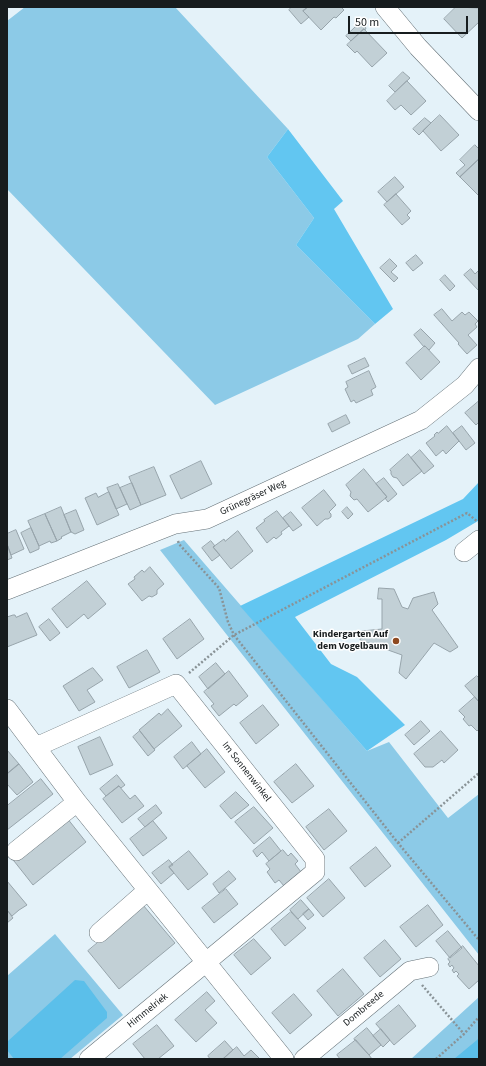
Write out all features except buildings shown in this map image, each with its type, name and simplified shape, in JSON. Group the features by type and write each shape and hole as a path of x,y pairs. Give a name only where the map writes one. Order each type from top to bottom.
{"street":[{"path":"385,7 418,47 479,111"},
{"name":"Grünegräser Weg","path":"7,590 175,524 207,519 420,420 465,385 479,368"},
{"path":"464,552 479,540"},
{"path":"36,747 176,684"},
{"name":"Im Sonnenwinkel","path":"176,684 315,859 315,872 207,962"},
{"path":"7,709 77,802 284,1059"},
{"path":"16,851 77,802"},
{"path":"99,933 148,890"},
{"name":"Himmelriek","path":"89,1059 207,962"},
{"name":"Dombreede","path":"304,1059 410,971 429,967"}],"path":[{"path":"176,684 234,634 467,513 479,523"},
{"path":"175,524 179,544 219,588 228,622 234,634 398,843 479,940"},
{"path":"398,843 479,773"},
{"path":"410,971 464,1034"},
{"path":"436,1059 464,1034 479,1017"}],"shaded area":[{"path":"25,7 175,7 288,129 267,157 314,218 296,245 375,324 358,339 215,405 7,189 7,21"},
{"path":"288,129 343,201 334,209 393,309 375,324 296,245 314,218 267,157"},
{"path":"479,482 478,521 446,540 295,617 331,664 357,677 405,725 367,751 240,606 463,499"},
{"path":"184,540 367,751 389,742 448,818 479,794 479,955 160,550"},
{"path":"55,934 123,1015 70,1059 7,1059 7,976"},
{"path":"75,980 84,981 107,1012 107,1018 60,1059 14,1059 7,1050 8,1041"},
{"path":"479,997 479,1059 411,1059"},
{"path":"479,1038 479,1059 454,1059 477,1040"}],"place":[{"name":"Kindergarten Auf dem Vogelbaum","path":"396,641"}]}
